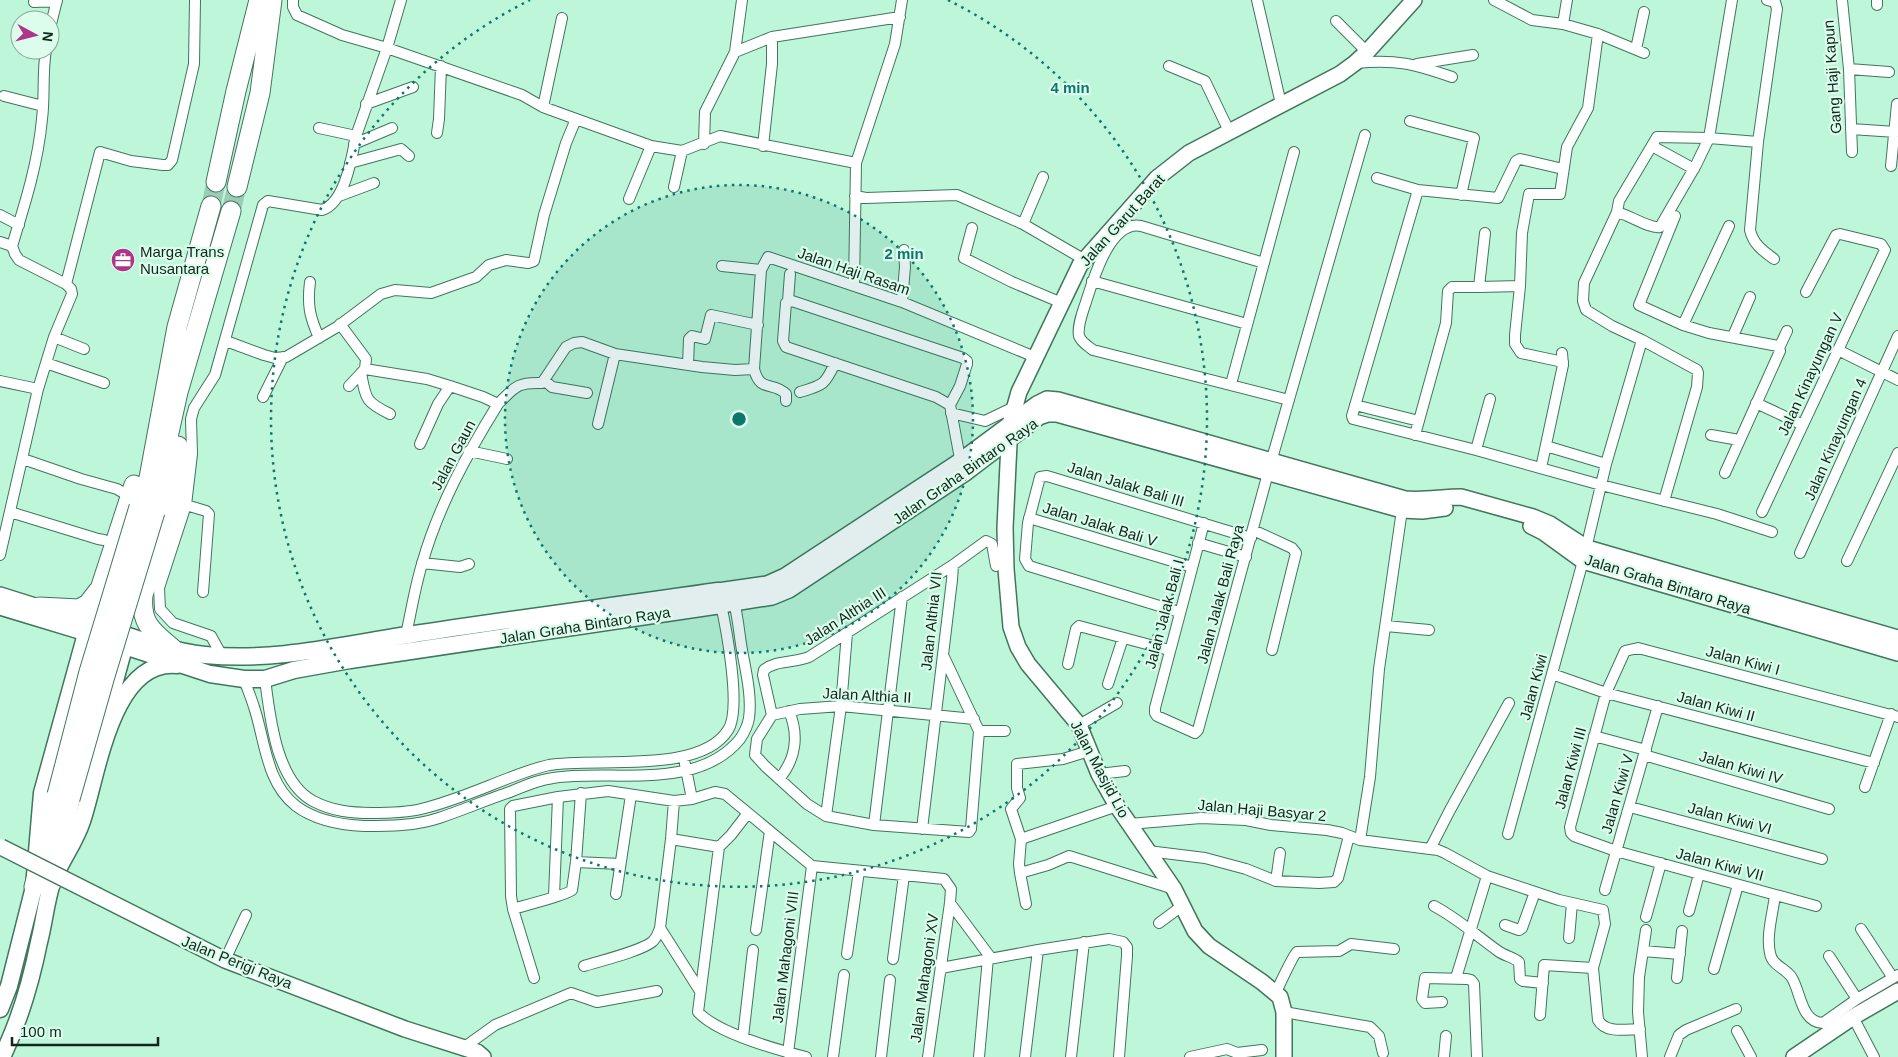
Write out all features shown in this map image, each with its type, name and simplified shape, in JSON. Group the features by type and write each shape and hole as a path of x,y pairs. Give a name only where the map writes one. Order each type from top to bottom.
{"highway":[{"path":"216,182 259,0"},
{"path":"237,187 260,93 272,0"},
{"path":"34,887 104,676 147,510 163,483 177,327 210,206"},
{"path":"88,628 100,587 171,390 231,211"},
{"path":"171,390 178,486 143,595 142,606 144,618 151,630 173,649"},
{"path":"39,607 79,609 88,604 100,587"},
{"path":"52,882 64,797"}],"main road":[{"name":"Jalan Garut Barat","path":"1010,440 1010,417 1019,392 1080,265 1157,178 1190,153 1340,74 1367,52 1414,0"},
{"name":"Jalan Graha Bintaro Raya","path":"962,467 1010,417 1047,399 1058,400 1161,437"},
{"name":"Jalan Graha Bintaro Raya","path":"88,628 210,674 265,679 294,670 350,660 726,597 767,584 785,576 962,467 1010,440 1040,417 1048,414 1057,414 1161,437 1269,468 1402,510 1422,512 1460,507 1532,527 1585,554 1724,595 1898,653"},
{"name":"Jalan Masjid Lio","path":"1010,440 1005,528 1006,569 1011,627 1018,647 1028,664 1078,725 1099,774 1117,806 1174,888 1195,931 1209,946 1276,992"},
{"name":"Jalan Graha Bintaro Raya","path":"1269,468 1405,499 1427,500 1461,497 1533,517 1550,524 1585,554"},
{"path":"0,595 39,607 88,628"},
{"name":"Jalan Graha Bintaro Raya","path":"1724,595 1898,638"},
{"name":"Jalan Graha Bintaro Raya","path":"126,641 203,655 264,656 347,646 406,635 726,597"},
{"path":"0,607 88,628"},
{"path":"0,1009 9,986 34,887 42,793 88,628"},
{"path":"2,1057 21,1013 33,973 52,882 82,822 104,723 126,641"},
{"path":"97,761 123,697 137,680 165,664 185,666"},
{"name":"Jalan Perigi Raya","path":"0,847 225,960 405,1029 463,1048 479,1056"},
{"path":"1794,1057 1853,1017 1896,981"},
{"path":"1276,992 1280,997 1284,1012 1284,1057"}],"street":[{"path":"66,284 100,152 131,162 164,165 172,160 194,64 195,0"},
{"path":"293,0 293,8 297,16 342,35 441,66 522,96 576,119 652,146 682,151 704,144 720,136 856,164"},
{"path":"222,656 211,636 173,623 160,609 159,588 186,505 192,454 191,419 194,408 215,375 264,203 268,200 322,210 330,206 339,196 366,104 387,48 401,0"},
{"path":"704,144 705,112 735,52 742,0"},
{"path":"854,286 856,164 895,44 902,0"},
{"path":"1258,0 1282,104"},
{"path":"1494,0 1507,4 1532,20 1563,24 1598,34 1640,51 1644,12"},
{"path":"1563,24 1567,0"},
{"path":"1617,212 1630,215 1650,226 1660,227 1694,169 1709,138 1732,0"},
{"path":"1767,0 1775,2 1777,9 1758,142 1750,230 1751,236 1758,247 1774,260"},
{"name":"Gang Haji Kapun","path":"1842,0 1849,69 1852,152"},
{"path":"34,2 57,1"},
{"path":"735,52 772,37 900,17"},
{"path":"543,106 562,18"},
{"path":"1336,21 1367,52"},
{"path":"1540,468 1563,358 1521,353 1515,344 1522,233 1529,194 1560,194 1567,147 1588,108 1598,34"},
{"path":"763,146 771,72 772,37"},
{"path":"1355,63 1377,61 1414,64 1473,55"},
{"path":"0,555 38,389 54,337 72,294 71,289 66,284 19,260 12,246 38,154 43,106 45,60"},
{"path":"1414,64 1452,77"},
{"path":"437,132 441,66"},
{"path":"1169,66 1206,82 1229,131"},
{"path":"1849,69 1889,72"},
{"path":"366,104 413,87"},
{"path":"4,96 43,106"},
{"path":"1892,166 1897,128 1897,104"},
{"path":"226,341 264,355 275,358 283,357 302,348 340,324 381,294 396,290 431,293 476,277 490,265 506,260 528,263 534,261 544,215 566,143 576,119"},
{"path":"1410,121 1474,138 1461,195"},
{"path":"319,128 355,140 392,128"},
{"path":"1851,129 1897,128"},
{"name":"Jalan Jalak Bali Raya","path":"1154,713 1195,733 1198,730 1269,468 1365,135"},
{"path":"1664,501 1697,387 1698,373 1696,370 1586,310 1584,283 1617,212 1619,201 1657,137 1709,138 1758,142"},
{"path":"629,199 652,146"},
{"path":"1652,146 1694,169"},
{"path":"350,163 401,149 409,156"},
{"path":"674,187 682,151"},
{"path":"1231,384 1294,152"},
{"path":"1377,178 1418,190 1498,198 1516,162 1520,159 1563,168"},
{"path":"1022,224 1043,177"},
{"path":"339,196 374,182"},
{"path":"1418,190 1355,405 1352,416 1354,420 1476,450 1601,485 1717,514 1772,532"},
{"path":"855,196 866,198 957,195 1022,224 1084,260"},
{"path":"0,215 18,225"},
{"path":"1675,216 1639,305 1684,325 1709,333 1732,336 1779,348"},
{"path":"1264,263 1136,225 1130,226 1119,234 1101,259 1082,314 1080,338 1092,350 1289,400"},
{"path":"1684,325 1729,226"},
{"path":"972,228 964,258 1012,282 1062,303"},
{"path":"1479,287 1485,233"},
{"name":"Jalan Kinayungan V","path":"1762,512 1885,250 1881,244 1840,234 1836,235 1806,292"},
{"path":"0,242 12,246"},
{"path":"902,302 905,267 904,250"},
{"name":"Jalan Haji Rasam","path":"761,270 768,257 902,302 1035,357"},
{"path":"722,266 761,270 754,369 757,380 763,385 783,391 786,394 786,402"},
{"path":"790,274 788,301 786,302 784,344 786,347 936,397 950,409 985,421 1010,417"},
{"path":"310,282 308,299 310,317 318,338"},
{"path":"1092,282 1247,324"},
{"path":"1415,435 1446,323 1449,289 1452,287 1520,286"},
{"path":"1732,336 1750,297"},
{"path":"788,301 963,358 967,361 960,386 950,409 962,467"},
{"path":"688,365 689,339 692,336 705,338 711,315 758,326"},
{"path":"340,324 366,359 363,371 366,396 374,406 390,414"},
{"path":"1725,472 1780,351 1779,348 1787,331"},
{"name":"Jalan Kinayungan 4","path":"1800,553 1898,336"},
{"path":"54,337 84,348"},
{"name":"Jalan Kiwi","path":"1508,834 1585,554 1606,464 1642,340"},
{"path":"586,392 552,387 544,380 566,347 582,342 615,354 688,365 735,370 754,369"},
{"path":"1838,350 1898,380"},
{"path":"598,424 615,354"},
{"path":"262,397 283,357"},
{"path":"46,362 104,383"},
{"path":"800,392 819,386 827,380 835,363"},
{"path":"363,371 427,379 483,397 498,404"},
{"path":"349,386 363,371"},
{"name":"Jalan Gaun","path":"406,635 422,564 442,509 469,452 498,404 512,390 524,382 542,383 544,380"},
{"path":"0,381 38,389"},
{"path":"420,444 438,404 450,386"},
{"path":"1476,450 1490,399"},
{"path":"1756,404 1803,425"},
{"path":"1355,405 1419,421"},
{"path":"1711,435 1739,440"},
{"path":"1546,446 1606,464"},
{"path":"469,452 507,459"},
{"path":"1847,561 1898,453"},
{"path":"23,459 122,492"},
{"name":"Jalan Jalak Bali III","path":"1029,518 1040,477 1047,476 1204,523 1252,534 1292,548 1296,554 1272,650"},
{"path":"186,505 206,511 209,514 204,592"},
{"path":"1360,840 1370,777 1380,669 1402,510"},
{"path":"10,512 104,540"},
{"path":"1029,518 1025,559 1029,566 1179,612"},
{"name":"Jalan Jalak Bali V","path":"1029,518 1192,567"},
{"name":"Jalan Jalak Bali I","path":"1154,713 1179,612 1204,523"},
{"name":"Jalan Althia III","path":"772,715 763,675 764,670 768,666 801,660 830,644 953,565 986,541 992,544 996,566"},
{"path":"1198,543 1246,557"},
{"path":"422,564 460,567 469,564"},
{"name":"Jalan Althia VII","path":"922,829 953,565"},
{"path":"265,679 268,703 280,755 289,777 302,792 313,801 344,811 378,813 418,810 549,765 587,762 642,762 702,751 718,741 731,724 735,705 726,597"},
{"path":"244,678 273,774 280,787 295,804 318,817 345,825 383,826 420,823 438,819 539,781 592,775 644,776 686,770 711,761 729,750 744,732 749,718 749,698 726,597"},
{"path":"874,825 902,597"},
{"path":"1068,664 1076,629 1079,626 1169,650"},
{"path":"1386,626 1429,630"},
{"path":"826,816 841,706 848,633"},
{"path":"1108,684 1123,638"},
{"path":"830,644 846,650"},
{"name":"Jalan Kiwi I","path":"1606,693 1625,651 1638,648 1894,716"},
{"path":"772,715 756,742 755,755 758,760 807,804 826,816 874,825 969,832 971,828 978,730 943,655"},
{"name":"Jalan Kiwi II","path":"1552,674 1606,693 1874,763"},
{"name":"Jalan Kiwi III","path":"1606,693 1570,827 1571,833 1574,836 1616,851"},
{"path":"1078,725 1117,703"},
{"path":"1430,849 1509,703"},
{"name":"Jalan Althia II","path":"772,715 790,711 841,706 974,719"},
{"name":"Jalan Kiwi V","path":"1605,890 1658,706"},
{"path":"779,778 791,760 795,744 794,727 790,711"},
{"path":"1865,787 1894,716"},
{"path":"731,724 756,742"},
{"path":"978,730 1006,731"},
{"name":"Jalan Kiwi IV","path":"1594,736 1829,808"},
{"path":"1026,904 1019,864 1021,839 1011,811 1012,806 1020,798 1017,788 1017,764 1063,760 1089,751"},
{"path":"683,756 692,799"},
{"path":"1099,774 1125,771"},
{"path":"534,978 513,909 511,896 510,808 558,797 608,790 674,801 692,799 719,792 725,794 812,866 944,879 951,889 950,903 990,958 979,1057"},
{"path":"295,804 302,792"},
{"path":"513,909 572,890 581,793"},
{"path":"616,894 630,795"},
{"path":"554,896 558,797"},
{"path":"584,966 652,942 657,937 660,928 672,839 674,801"},
{"path":"1021,839 1117,806"},
{"name":"Jalan Kiwi VI","path":"1630,807 1822,859"},
{"path":"748,813 719,847 698,1012 703,1018 743,1037 806,1057"},
{"name":"Jalan Haji Basyar 2","path":"1129,824 1217,818 1327,830 1360,840 1438,850 1487,876 1572,903 1601,909 1604,912 1605,924 1593,968"},
{"path":"756,930 770,831"},
{"path":"1148,851 1205,858 1246,869 1276,881 1334,882 1338,878 1349,836"},
{"path":"672,839 719,847"},
{"name":"Jalan Kiwi VII","path":"1616,851 1816,906"},
{"path":"1276,881 1280,853"},
{"path":"1020,873 1070,856 1174,888"},
{"path":"576,862 620,864"},
{"path":"1646,917 1661,864"},
{"name":"Jalan Mahagoni VIII","path":"788,1052 812,866"},
{"path":"847,954 859,871"},
{"path":"1688,911 1699,874"},
{"path":"893,959 904,875"},
{"path":"1456,978 1487,876"},
{"path":"1714,969 1738,885"},
{"path":"1505,924 1521,930 1535,892"},
{"path":"1775,895 1768,945 1770,956 1774,963 1793,979 1810,1019 1816,1023 1823,1023 1857,999 1896,981 1861,929"},
{"name":"Jalan Mahagoni XV","path":"928,1057 950,903"},
{"path":"1569,938 1572,903"},
{"path":"1159,922 1182,906"},
{"path":"1434,906 1501,953 1517,960 1519,962 1520,979 1543,983"},
{"path":"225,960 246,915"},
{"path":"660,928 700,991"},
{"path":"1642,1057 1638,1012 1639,977 1646,930"},
{"path":"1677,978 1682,931"},
{"path":"941,968 1084,942 1109,939 1122,942 1126,947 1118,1057"},
{"path":"1071,1057 1084,942"},
{"path":"1276,992 1286,975 1293,955 1297,952 1339,951 1351,944 1394,949"},
{"path":"743,1037 753,950"},
{"path":"1025,1057 1038,950"},
{"path":"1643,951 1680,954"},
{"path":"1828,956 1857,999"},
{"path":"1540,1015 1544,965 1593,968 1598,1020 1601,1026 1607,1029 1640,1028"},
{"path":"833,1057 844,975"},
{"path":"1442,1002 1425,1002 1422,1000 1425,978 1467,979 1474,984 1477,1057"},
{"path":"881,1057 890,980"},
{"path":"463,1048 495,1025 571,994 597,1002 657,991"},
{"path":"1670,1057 1680,1035 1686,1030 1736,1009"},
{"path":"1284,1012 1370,1027 1379,1036 1383,1053"},
{"path":"1853,1017 1874,1057"},
{"path":"1736,1031 1751,1057"},
{"path":"1444,1057 1446,1036"},
{"path":"1190,1057 1227,1049 1236,1055 1262,1050"}],"tunnel":[{"path":"211,206 216,182"},
{"path":"231,211 237,187"}],"place":[{"name":"Marga Trans Nusantara","path":"123,260"}]}
